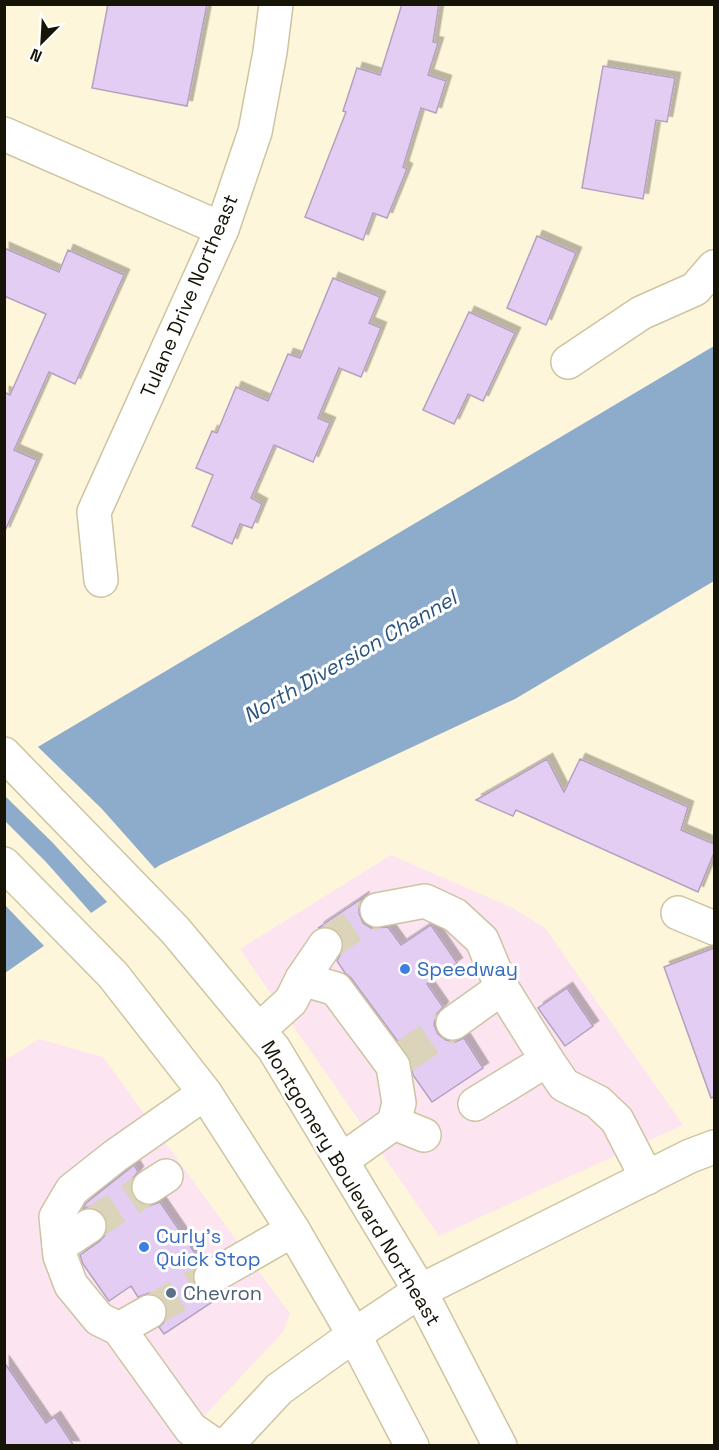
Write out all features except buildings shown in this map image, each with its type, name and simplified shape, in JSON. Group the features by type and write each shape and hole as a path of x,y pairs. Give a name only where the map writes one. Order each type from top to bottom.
{"main road":[{"name":"Tulane Drive Northeast","path":"101,580 94,512 222,229 255,132 276,4"},
{"path":"4,134 222,229"},
{"path":"567,362 641,313 695,289 714,267"},
{"name":"Montgomery Boulevard Northeast","path":"4,754 175,930 274,1049 420,1291 500,1446"},
{"path":"4,864 113,975 205,1093 292,1230 354,1335 412,1446"},
{"path":"376,910 425,901 455,915 482,940 502,988 564,1085 598,1102 617,1120 647,1178"},
{"path":"678,913 714,928"},
{"path":"259,1030 291,1001 302,979 325,945"},
{"path":"302,979 336,989 398,1062 399,1103 394,1123 342,1160"},
{"path":"453,1023 502,988"},
{"path":"475,1104 547,1060"},
{"path":"205,1093 114,1156 72,1190 56,1217 60,1256 70,1285 99,1319 119,1329 191,1429 216,1446"},
{"path":"394,1123 424,1135"},
{"path":"226,1446 279,1389 420,1291 690,1156 714,1147"},
{"path":"59,1246 89,1226"},
{"path":"211,1277 292,1230"},
{"path":"119,1329 149,1312"}],"shaded area":[{"path":"391,855 513,908 545,928 683,1125 439,1236 240,949"},
{"path":"39,1039 103,1057 290,1314 283,1332 177,1445 5,1446 5,1060"}],"water":[{"name":"North Diversion Channel","path":"714,346 714,581 515,699 160,865 5,973 4,767"}],"pier":[{"path":"36,745 102,809 157,871 109,904 52,842 5,796 4,763"},
{"path":"5,821 46,862 93,915 46,948 4,904"}],"tunnel":[{"path":"325,945 377,910"},
{"path":"402,1058 453,1023"},
{"path":"89,1226 149,1187"},
{"path":"149,1312 211,1277"}],"place":[{"name":"Speedway","path":"405,969"},
{"name":"Curly's Quick Stop","path":"144,1247"},
{"name":"Chevron","path":"171,1293"}]}
